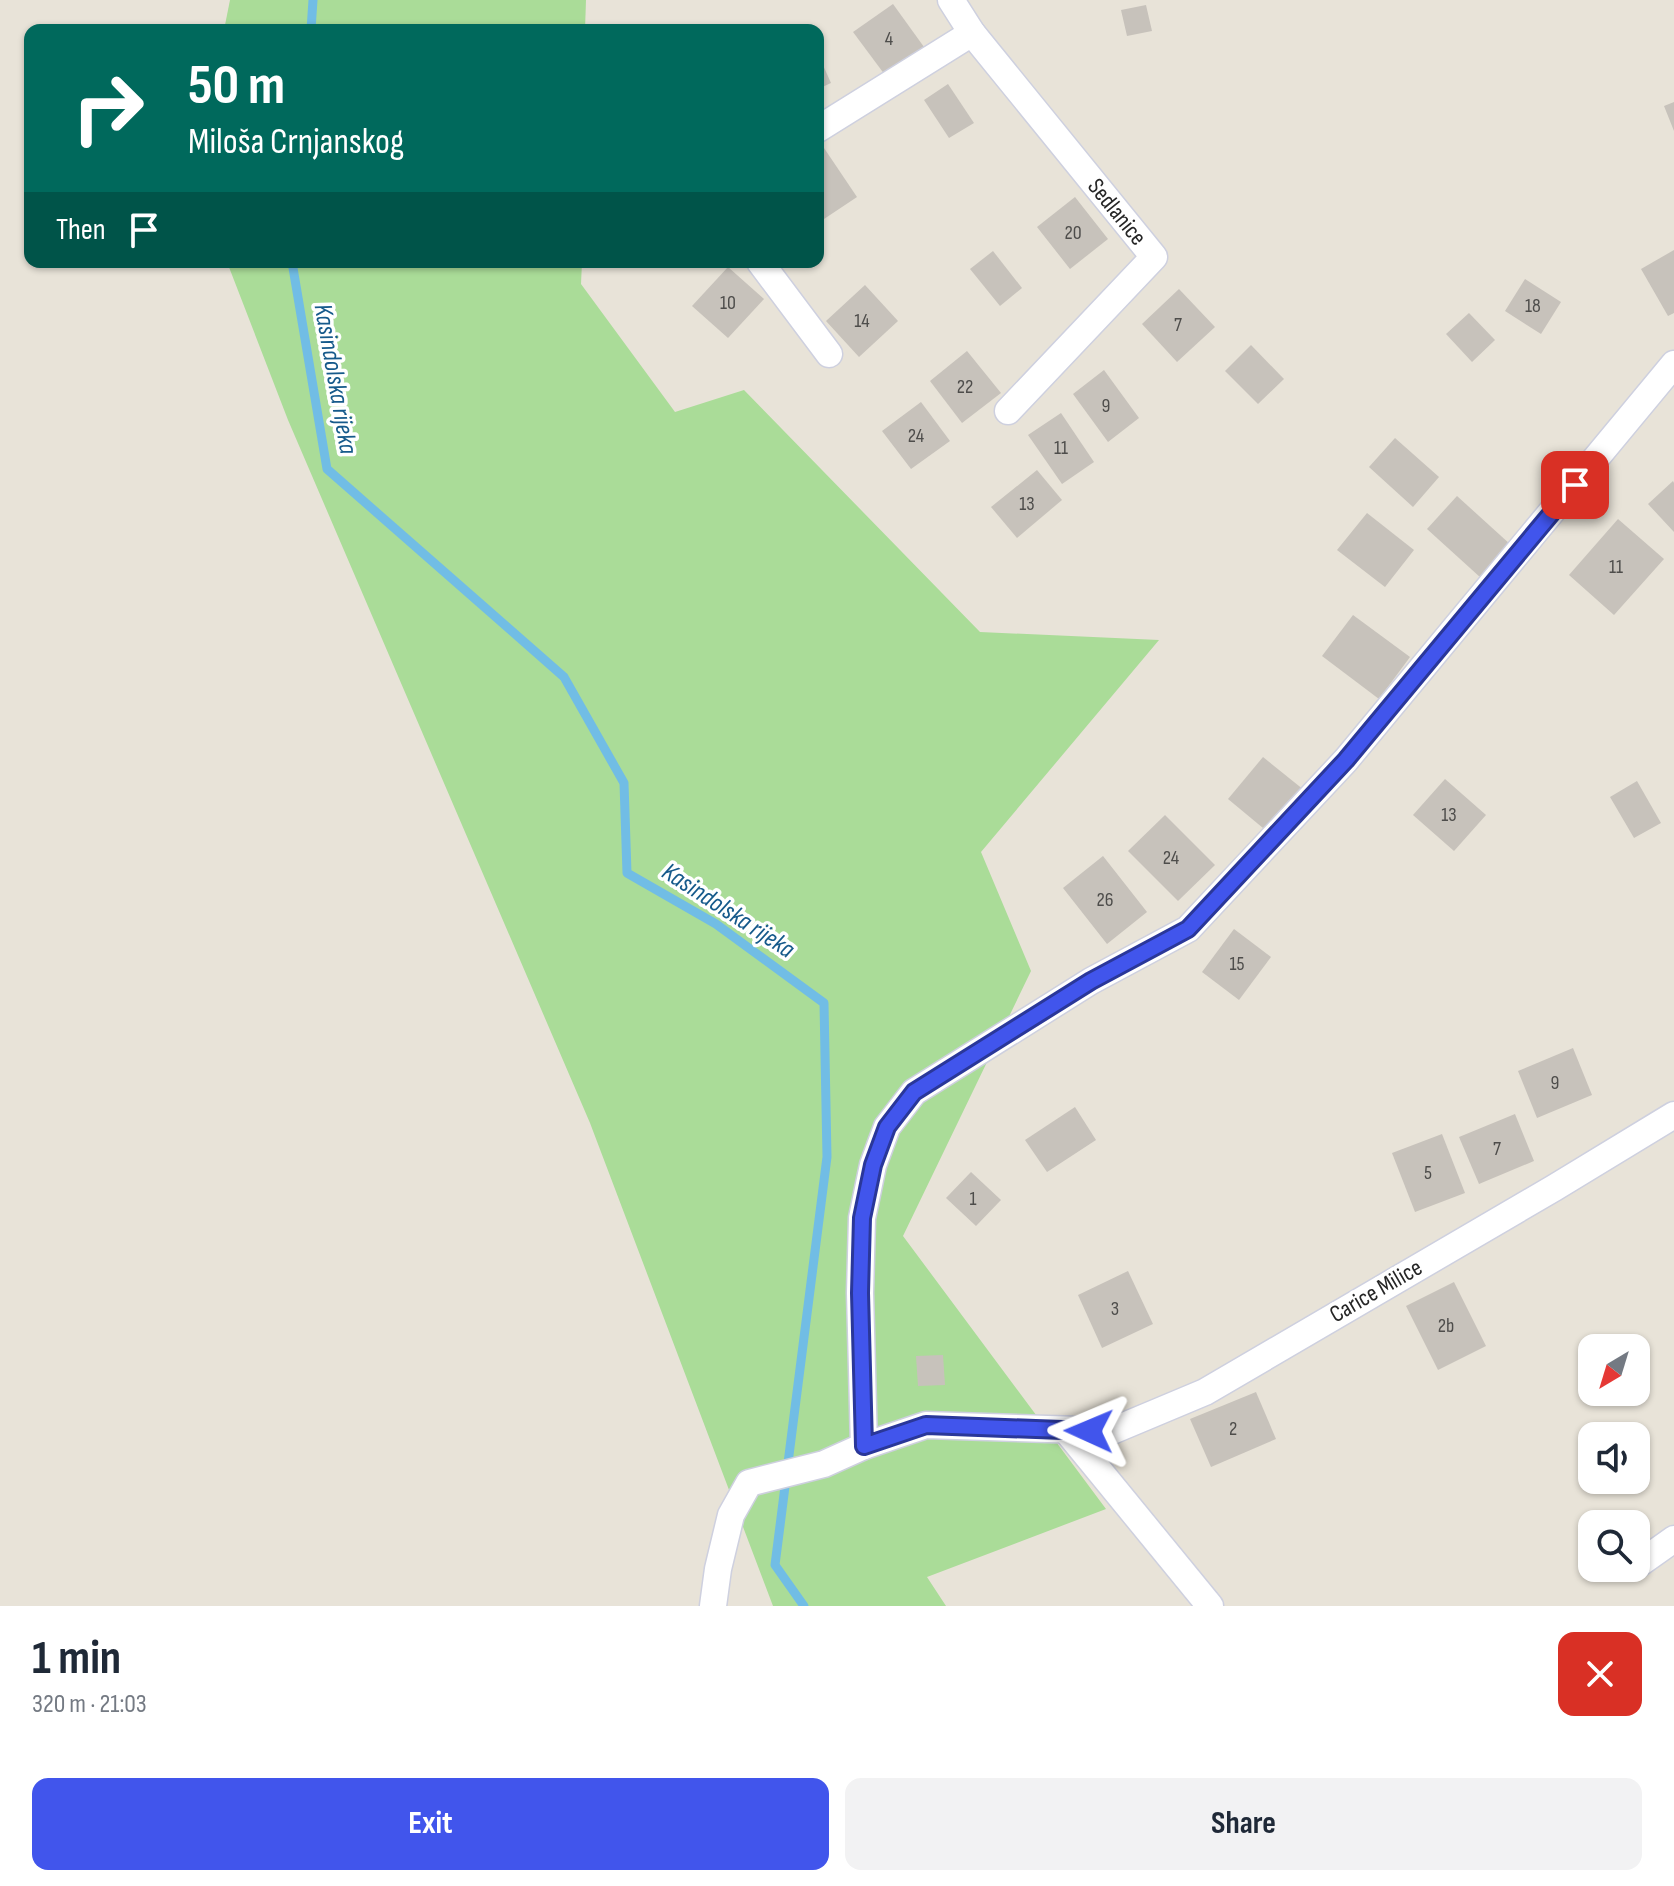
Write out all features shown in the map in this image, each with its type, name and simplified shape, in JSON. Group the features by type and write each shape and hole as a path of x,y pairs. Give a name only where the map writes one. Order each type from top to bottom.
{"street":[{"name":"Sedlanice","path":"951,0 972,33 1154,257 1008,411"},
{"path":"824,125 972,33"},
{"path":"764,268 829,354"},
{"path":"864,1446 860,1293 862,1218 873,1165 887,1127 914,1092 1091,981 1188,929 1346,760 1674,364"},
{"name":"Carice Milice","path":"713,1606 731,1515 749,1483 824,1464 864,1446 926,1425 1112,1431 1205,1392 1674,1115"},
{"path":"1066,1430 1210,1606"},
{"path":"1650,1556 1674,1539"}],"green space":[{"path":"230,0 586,0 585,24 225,24"},
{"path":"229,268 582,268 581,284 675,412 744,390 980,632 1159,640 981,852 1031,971 903,1236 1106,1509 927,1577 946,1606 773,1606 590,1123 288,420"}],"building":[{"path":"893,4 924,47 885,75 853,32"},
{"path":"1146,5 1152,31 1127,36 1121,10"},
{"path":"824,67 831,83 824,86"},
{"path":"948,84 974,123 949,138 924,100"},
{"path":"1674,102 1674,131 1664,106"},
{"path":"824,148 857,197 824,219"},
{"path":"1075,197 1108,239 1070,269 1037,227"},
{"path":"1674,250 1674,313 1668,316 1641,269"},
{"path":"993,251 1022,288 1000,306 970,269"},
{"path":"727,268 764,299 728,338 692,306"},
{"path":"1525,279 1561,302 1541,334 1505,311"},
{"path":"865,285 898,321 859,357 826,321"},
{"path":"1179,289 1215,327 1177,362 1142,324"},
{"path":"1469,313 1495,340 1472,362 1446,334"},
{"path":"1251,345 1284,379 1258,404 1225,371"},
{"path":"967,351 1001,393 962,423 930,381"},
{"path":"1104,370 1139,418 1108,442 1073,394"},
{"path":"921,402 950,441 911,469 882,431"},
{"path":"1061,413 1094,462 1062,484 1028,435"},
{"path":"1395,438 1439,477 1413,507 1369,467"},
{"path":"1037,470 1062,500 1017,538 991,507"},
{"path":"1674,483 1674,532 1648,504"},
{"path":"1457,496 1511,545 1481,578 1427,529"},
{"path":"1367,513 1414,550 1385,587 1337,550"},
{"path":"1618,519 1664,559 1614,615 1569,575"},
{"path":"1353,615 1410,657 1379,699 1322,656"},
{"path":"1263,757 1304,790 1269,833 1228,799"},
{"path":"1445,779 1486,815 1454,851 1413,815"},
{"path":"1637,781 1661,823 1634,838 1610,797"},
{"path":"1165,815 1215,865 1178,901 1128,851"},
{"path":"1103,856 1147,912 1107,944 1063,888"},
{"path":"1234,929 1271,957 1239,1000 1202,972"},
{"path":"1573,1048 1592,1095 1537,1118 1518,1071"},
{"path":"1075,1107 1096,1140 1047,1172 1025,1140"},
{"path":"1515,1114 1534,1161 1479,1184 1459,1137"},
{"path":"1442,1134 1465,1193 1415,1212 1392,1153"},
{"path":"971,1172 1001,1200 976,1226 946,1198"},
{"path":"1128,1271 1153,1324 1102,1348 1078,1295"},
{"path":"1454,1282 1486,1346 1438,1370 1406,1306"},
{"path":"943,1355 945,1385 918,1386 916,1356"},
{"path":"1256,1392 1276,1439 1211,1467 1190,1419"}],"waterway":[{"name":"Kasindolska rijeka","path":"311,24 313,0"},
{"name":"Kasindolska rijeka","path":"293,268 327,469 564,677 624,783 627,873 716,924 824,1003 827,1157 775,1565 804,1606"}],"route":[{"path":"1089,1431 926,1425 864,1446 860,1293 862,1218 873,1165 887,1127 914,1092 1091,981 1188,929 1346,760 1575,485"}]}
